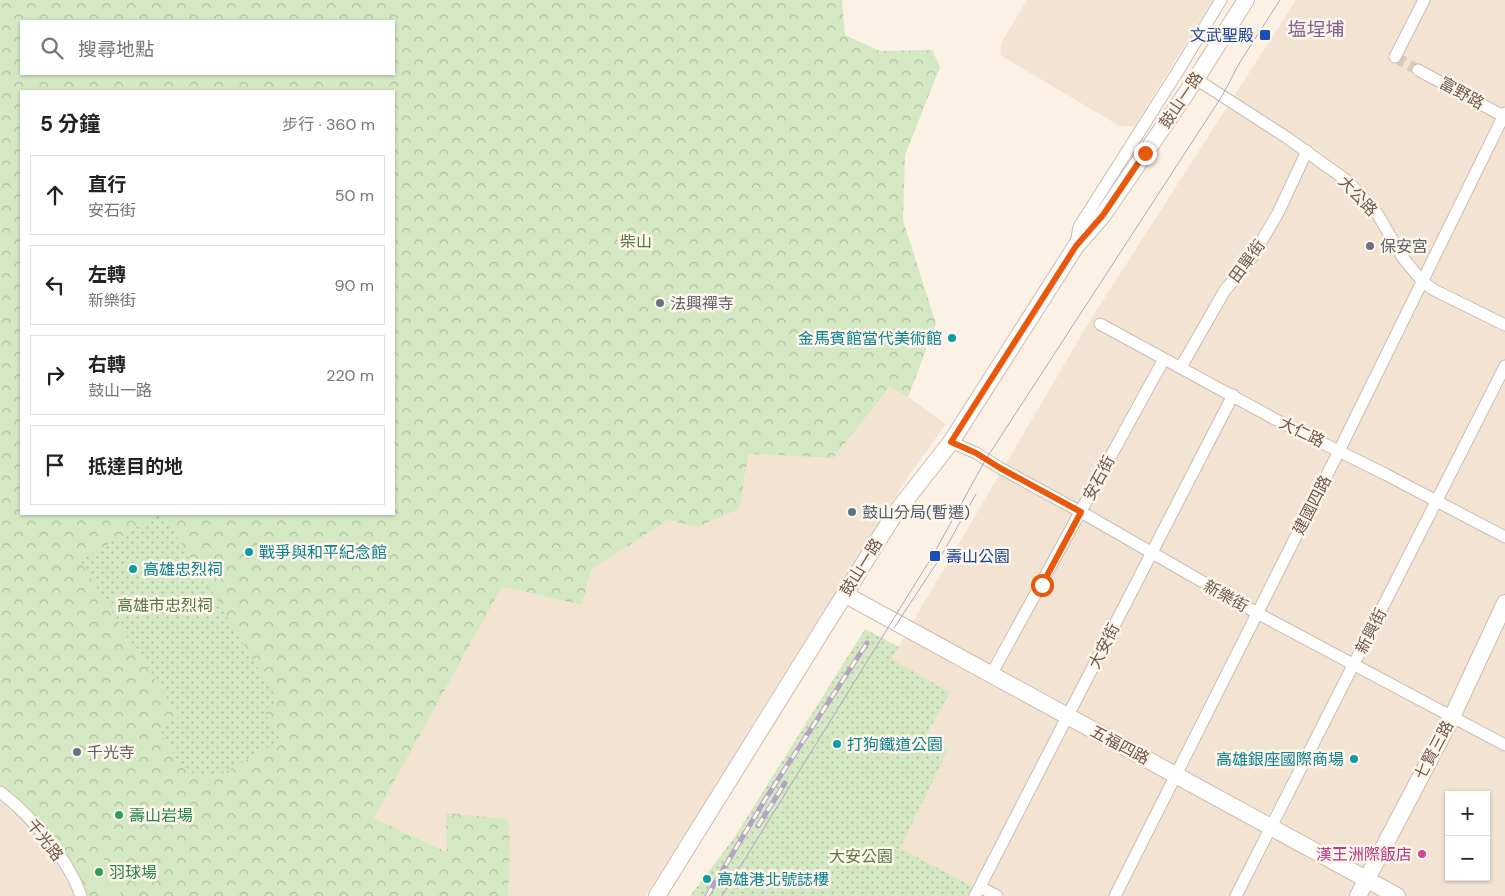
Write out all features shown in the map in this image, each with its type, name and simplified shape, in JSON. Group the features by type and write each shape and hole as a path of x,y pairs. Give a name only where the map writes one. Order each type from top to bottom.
{"street":[{"name":"鼓山一路","path":"1076,246 1080,227 1221,0"},
{"name":"鼓山一路","path":"657,896 894,516 951,442 1076,246 1103,215 1196,79 1246,0"},
{"path":"1395,57 1424,0"},
{"name":"富野路","path":"1418,70 1504,115"},
{"name":"大公路","path":"1196,79 1307,151 1346,180 1366,199 1403,258 1423,282 1434,290 1505,325"},
{"name":"建國四路","path":"1115,896 1339,451 1504,115"},
{"name":"田單街","path":"1181,368 1225,290 1248,264 1270,227 1300,169 1307,151"},
{"name":"大仁路","path":"1100,324 1282,423 1505,537"},
{"name":"安石街","path":"991,675 1164,359"},
{"name":"新興街","path":"1236,896 1505,366"},
{"name":"大安街","path":"977,891 1233,395"},
{"name":"新樂街","path":"951,442 976,453 1152,552 1202,583 1505,745"},
{"name":"五福四路","path":"844,594 1397,896"},
{"name":"七賢三路","path":"1358,896 1452,717 1505,602"},
{"name":"千光路","path":"0,792 13,802 53,845 78,887 81,896"},
{"path":"977,891 997,896"}],"shaded area":[{"path":"1027,0 1213,0 1134,127 1118,125 1000,55 1002,42"},
{"path":"1296,0 1505,0 1505,896 969,896 974,887 900,848 948,750 925,737 891,659 1091,319"},
{"path":"890,387 908,397 946,424 909,475 646,896 508,896 510,847 448,852 374,818 502,587 582,605 591,570 668,520 697,527 745,480 749,454 833,458"},
{"path":"0,801 3,802 87,896 0,896"}],"green space":[{"name":"柴山","path":"0,0 842,0 845,35 880,51 932,50 940,67 905,155 903,220 936,324 908,397 890,387 833,458 749,454 739,509 697,527 668,520 591,570 582,605 502,587 374,818 447,852 446,813 508,819 510,847 508,896 87,896 4,802 0,801"},
{"name":"高雄市忠烈祠","path":"156,515 163,515 204,578 278,702 263,710 281,740 226,772 199,778 176,759 160,729 179,717 80,561"},
{"name":"大安公園","path":"865,629 899,647 891,659 950,692 925,737 948,750 900,848 974,887 969,896 690,896 734,838"},
{"name":"羽球場","path":"101,853 108,869 126,882 119,896 104,896 87,876 85,867 89,855"}],"tunnel":[{"path":"1395,57 1418,70"}],"tram line":[{"path":"722,896 933,555 986,459 1222,96 1240,62 1280,0"},
{"path":"894,628 940,558 976,494"}],"railway":[{"path":"707,896 766,798 867,643"},
{"path":"758,826 785,783"}],"place":[{"name":"文武聖殿","path":"1265,35"},
{"name":"保安宮","path":"1370,246"},
{"name":"法興禪寺","path":"660,303"},
{"name":"金馬賓館當代美術館","path":"952,338"},
{"name":"鼓山分局(暫遷)","path":"852,512"},
{"name":"戰爭與和平紀念館","path":"249,552"},
{"name":"壽山公園","path":"935,556"},
{"name":"高雄忠烈祠","path":"133,569"},
{"name":"打狗鐵道公園","path":"837,744"},
{"name":"千光寺","path":"77,752"},
{"name":"高雄銀座國際商場","path":"1354,759"},
{"name":"壽山岩場","path":"119,815"},
{"name":"漢王洲際飯店","path":"1422,854"},
{"name":"羽球場","path":"99,872"},
{"name":"高雄港北號誌樓","path":"707,879"}],"district":[{"name":"塩埕埔","path":"1316,29"}],"route":[{"path":"1042,585 1081,512 976,453 951,442 1076,246 1103,215 1145,153"}]}
